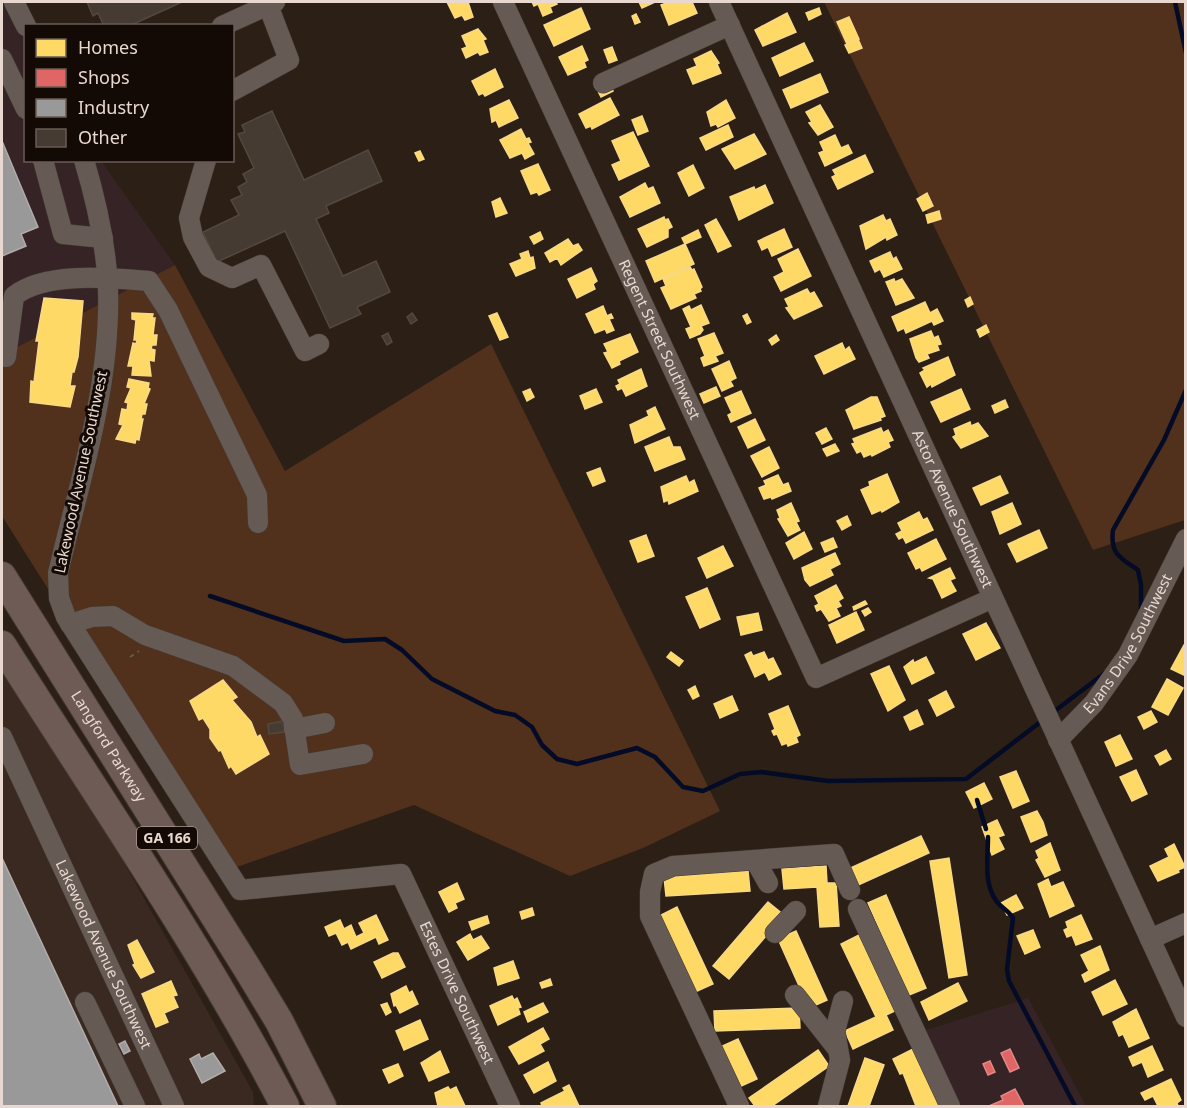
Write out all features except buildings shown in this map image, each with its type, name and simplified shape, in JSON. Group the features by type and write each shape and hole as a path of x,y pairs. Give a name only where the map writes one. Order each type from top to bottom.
{"highway":[{"name":"Langford Parkway","path":"2,576 279,1021 322,1107"},
{"name":"GA 166","path":"2,645 152,880 257,1053 285,1107"},
{"path":"279,1021 331,1107"},
{"path":"257,1053 276,1107"}],"street":[{"path":"14,2 25,24"},
{"name":"Regent Street Southwest","path":"503,2 816,678 993,598"},
{"name":"Astor Avenue Southwest","path":"719,2 1185,1017"},
{"path":"226,24 271,3 289,60 234,90"},
{"path":"603,83 730,25"},
{"path":"2,58 24,106"},
{"path":"44,162 63,234 103,238"},
{"name":"Lakewood Avenue Southwest","path":"85,162 97,204 103,238 109,312 102,382 58,573 59,598 70,624 240,890 401,874 404,878"},
{"path":"205,162 189,218 193,237 209,267 232,278 261,265 305,351 319,344"},
{"path":"6,357 14,296 26,288 52,281 107,278 149,281 168,310 256,495 258,523"},
{"name":"Evans Drive Southwest","path":"1058,740 1094,703 1128,655 1185,539"},
{"path":"70,624 92,616 113,616 145,635 233,666 283,703 293,719 300,765 363,754"},
{"path":"294,729 326,723"},
{"name":"Lakewood Avenue Southwest","path":"2,738 174,1107"},
{"path":"739,1107 650,916 650,892 654,874 673,866 834,854 850,890"},
{"path":"755,860 768,884"},
{"name":"Estes Drive Southwest","path":"404,878 510,1107"},
{"path":"858,909 950,1107"},
{"path":"775,933 796,911"},
{"path":"1150,939 1185,922"},
{"path":"795,995 836,1047"},
{"path":"828,1107 840,1060 836,1047 835,1030 843,1001"},
{"path":"85,1002 135,1107"}],"path":[{"path":"130,657 140,651"}],"shaded area":[{"path":"2,2 15,2 25,24 24,162 102,162 175,265 2,355"},
{"path":"824,2 1185,2 1185,520 1093,550"},
{"path":"175,265 285,471 491,344 720,811 643,848 570,876 414,805 237,867 127,714 2,516 2,355"},
{"path":"2,663 51,733 253,1092 254,1106 2,1106"},
{"path":"1028,998 1086,1106 960,1106 923,1031"}],"waterway":[{"path":"1175,2 1186,53"},
{"path":"1141,611 1141,585 1138,570 1126,562 1115,550 1113,530 1164,440 1186,390"},
{"path":"210,596 344,641 385,639 402,650 432,679 495,711 515,715 532,727 542,745 557,759 577,764 637,748 655,757 683,787 703,791 740,774 761,772 828,781 966,779 1043,720"},
{"path":"1052,713 1105,673"},
{"path":"977,800 986,829"},
{"path":"988,837 987,871 990,887 997,902 1013,918 1007,969 1009,981 1075,1106"}]}
